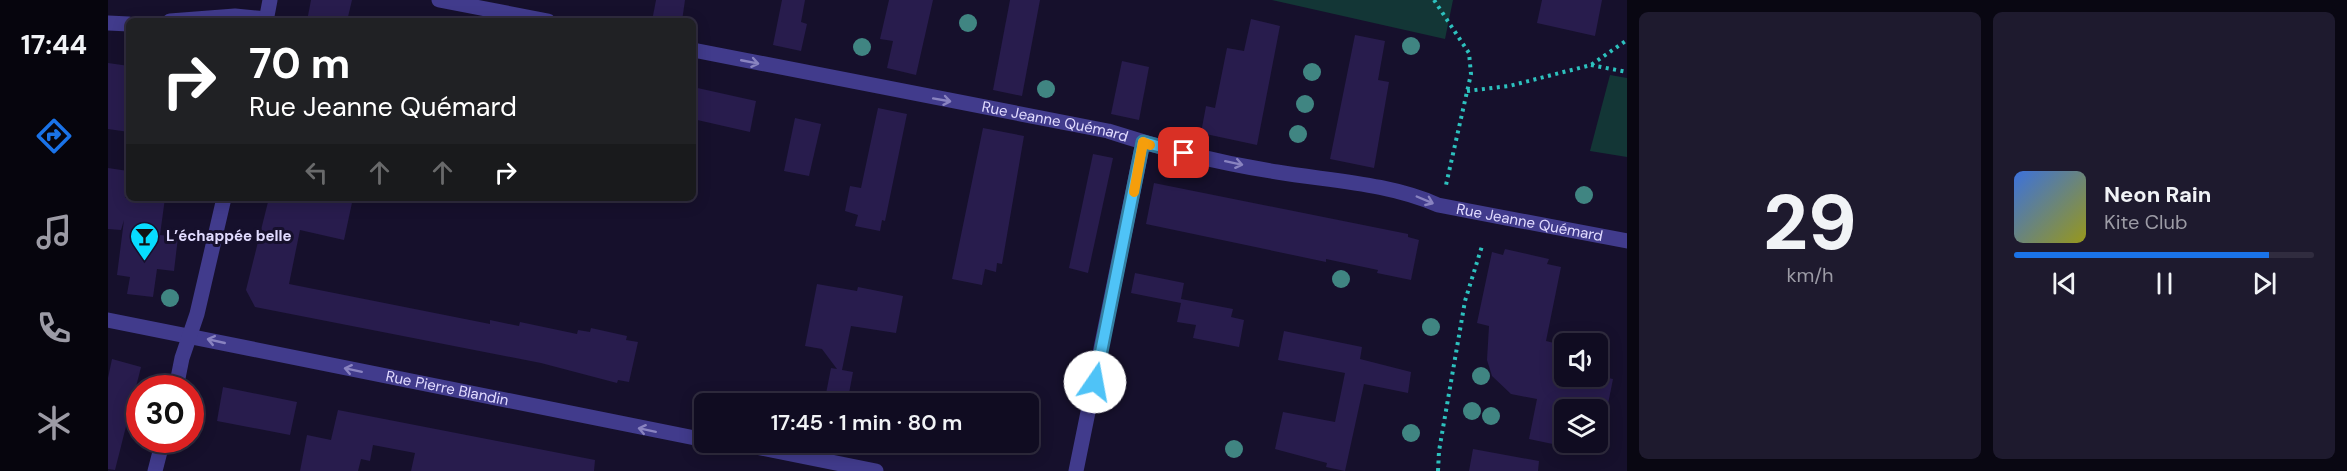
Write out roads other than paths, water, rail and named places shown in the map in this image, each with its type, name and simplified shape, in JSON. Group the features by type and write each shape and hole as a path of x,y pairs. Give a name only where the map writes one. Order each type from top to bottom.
{"street":[{"path":"266,18 270,0"},
{"path":"439,0 532,18"},
{"path":"210,18 236,16 251,18"},
{"path":"108,23 126,24"},
{"name":"Rue Jeanne Quémard","path":"696,51 1108,131 1143,142 1277,172 1329,178 1417,196 1438,205 1627,241"},
{"path":"1076,471 1143,142"},
{"path":"179,375 197,314 223,201"},
{"name":"Rue Pierre Blandin","path":"108,320 694,438"},
{"path":"155,471 160,453"},
{"path":"781,453 850,468 876,471"}],"place":[{"name":"L’échappée belle","path":"145,262"}]}
